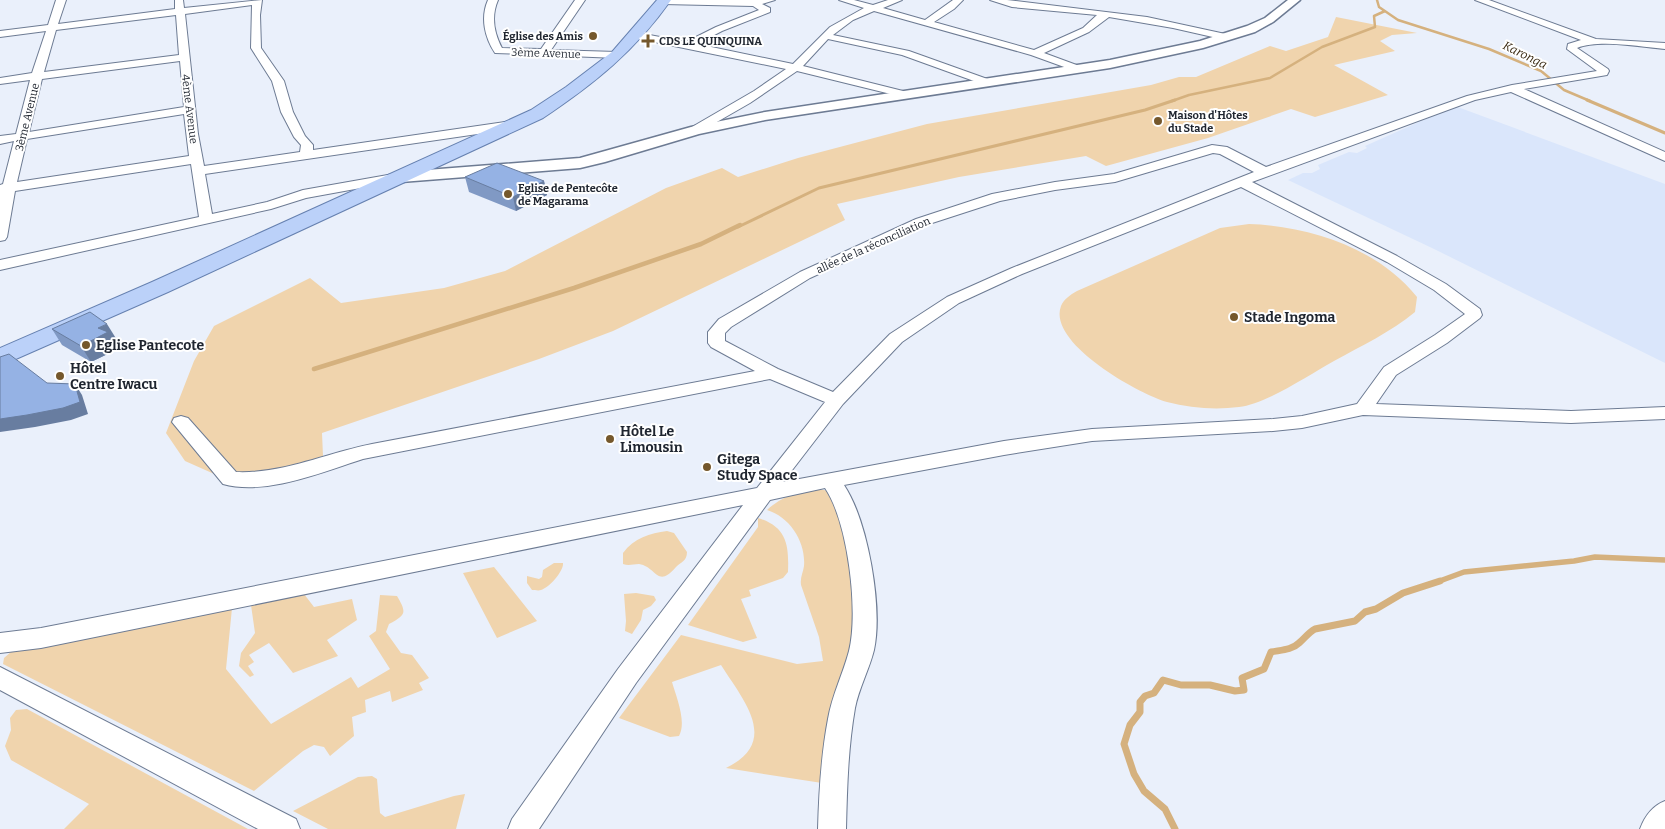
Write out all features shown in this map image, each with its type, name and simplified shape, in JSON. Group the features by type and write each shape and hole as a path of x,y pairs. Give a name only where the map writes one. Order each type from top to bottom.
{"main road":[{"path":"0,357 160,287 516,124 558,101 617,56 663,0"}],"street":[{"name":"3ème Avenue","path":"0,237 5,188 22,137 37,76 61,0"},
{"name":"3ème Avenue","path":"493,0 491,4 490,28 497,50 617,56"},
{"path":"545,51 580,0"},
{"path":"663,0 753,3 770,0"},
{"path":"844,0 1035,53 1078,70"},
{"path":"696,130 765,89 794,68 826,36 848,20 872,8 897,0"},
{"path":"928,22 951,8 958,0"},
{"path":"995,0 1012,4 1108,14 1161,22 1226,37"},
{"path":"0,265 271,205 303,194 401,177 580,163 600,159 696,130 765,116 1078,70 1169,52 1251,29 1268,20 1295,0"},
{"path":"1480,0 1595,42"},
{"path":"0,34 180,6 256,1 256,48 278,81 287,112 300,136 307,144 306,155"},
{"path":"688,46 719,29 767,10 753,3"},
{"name":"4ème Avenue","path":"180,6 190,110 206,218"},
{"path":"1035,53 1086,30 1101,17 1108,14"},
{"path":"634,35 767,61 907,94"},
{"path":"826,36 905,53 989,83"},
{"path":"522,829 627,676 764,493 836,400 896,338 953,300 1017,271 1265,172 1451,104 1512,88 1603,74 1604,71 1599,66 1572,49 1572,46 1576,44 1595,42 1665,46"},
{"path":"1619,44 1665,57"},
{"path":"767,61 811,51"},
{"path":"0,81 184,57"},
{"path":"1512,88 1665,157"},
{"path":"0,140 190,110"},
{"path":"5,188 198,165 306,155 516,124"},
{"name":"allée de la réconciliation","path":"836,400 772,373 717,343 716,332 719,328 806,275 921,222 997,197 1047,187 1115,178 1212,149 1223,150 1265,172"},
{"path":"1242,182 1400,264 1472,309 1474,314 1441,339 1390,371 1363,409"},
{"path":"181,422 230,479 266,479 318,467 362,453 772,373"},
{"path":"0,643 41,638 830,480 1055,440 1125,432 1273,425 1302,422 1363,409 1571,417 1665,412"},
{"path":"830,480 841,494 852,522 859,557 865,618 863,645 843,703 838,732 832,829"},
{"path":"0,678 286,829"},
{"path":"1654,829 1665,814"}],"shaded area":[{"path":"1336,17 1417,33 1392,35 1380,41 1395,51 1334,65 1388,95 1315,117 1291,109 1208,138 1106,166 1086,156 959,177 837,204 845,220 613,331 539,359 322,433 323,456 276,473 221,477 185,461 166,433 194,361 214,326 310,278 341,303 444,288 505,271 666,188 722,168 738,177 798,158 927,124 1151,85 1179,77 1196,77 1270,46 1286,51 1328,37"},
{"path":"1455,106 1665,184 1665,363 1432,248 1288,180 1303,173 1312,173 1320,169 1318,165 1349,152 1357,153 1367,148 1365,146"},
{"name":"Stade Ingoma","path":"1249,224 1295,229 1341,243 1363,253 1383,265 1417,297 1415,312 1386,332 1274,395 1250,405 1230,408 1185,406 1154,397 1117,378 1098,365 1081,351 1068,335 1060,320 1061,306 1074,293 1220,228"},
{"path":"817,489 830,491 841,506 858,609 822,783 726,768 742,757 752,745 754,733 752,719 747,706 721,665 672,682 681,716 682,724 679,736 670,737 619,718 681,635 797,664 823,661 819,637 801,585 804,566 802,548 789,524 783,518 767,510 784,498"},
{"path":"758,518 775,526 784,538 788,553 788,572 783,578 749,590 751,596 741,599 757,638 743,642 688,625 758,527"},
{"path":"667,531 674,533 687,552 685,559 670,573 661,577 645,566 623,564 623,553 637,540 654,533"},
{"path":"554,563 563,563 555,579 544,589 532,590 527,583 527,576 539,579 542,577 543,570"},
{"path":"494,567 537,621 497,638 463,573"},
{"path":"636,593 654,596 656,600 651,606 643,610 641,620 632,634 625,631 624,594"},
{"path":"304,594 314,607 352,599 357,620 327,640 338,656 293,673 269,643 249,655 254,662 248,666 254,675 250,677 239,666 241,653 255,633 251,605"},
{"path":"380,595 397,596 402,606 402,616 389,624 386,632 401,653 412,655 429,678 419,683 423,690 392,702 390,691 365,700 366,712 352,717 354,736 330,756 324,747 314,745 303,751 254,791 3,664 4,658 12,651 232,608 226,669 271,724 351,677 358,688 390,669 369,636 376,631"},
{"path":"27,709 248,829 64,829 89,804 11,760 5,746 11,730 10,718 16,710"},
{"path":"372,776 377,779 380,813 385,817 465,794 456,829 328,829 293,811 358,777"}],"building":[{"path":"497,163 544,181 513,197 465,177"},
{"path":"90,312 107,324 98,328 108,332 81,346 52,329"},
{"path":"9,354 47,383 75,384 80,402 63,408 0,419 0,357"}],"waterway":[{"name":"Karonga","path":"1377,0 1379,7 1385,11"},
{"path":"1172,101 1189,95 1270,78 1322,47 1375,27 1374,16 1385,11"},
{"name":"Karonga","path":"1385,11 1398,20 1489,49 1541,71 1564,90 1590,101"},
{"name":"Karonga","path":"1587,100 1665,133"},
{"path":"738,227 819,188 1145,110 1172,101"},
{"path":"314,369 574,288 701,244 740,225"},
{"path":"1438,582 1464,572 1574,561 1595,557 1665,560"},
{"path":"1175,829 1165,809 1144,791 1134,774 1124,744 1130,725 1140,712 1140,702 1145,696 1154,693 1163,680 1181,685 1210,685 1235,691 1244,690 1242,678 1264,669 1271,652 1293,647 1315,629 1355,621 1365,612 1376,609 1403,593 1438,582"}],"place":[{"name":"Église des Amis","path":"593,36"},
{"name":"CDS LE QUINQUINA","path":"648,41"},
{"name":"Maison d'Hôtes du Stade","path":"1158,121"},
{"name":"Eglise de Pentecôte de Magarama","path":"508,194"},
{"name":"Stade Ingoma","path":"1234,317"},
{"name":"Eglise Pantecote","path":"86,345"},
{"name":"Hôtel Centre Iwacu","path":"60,376"},
{"name":"Hôtel Le Limousin","path":"610,439"},
{"name":"Gitega Study Space","path":"707,467"}]}
